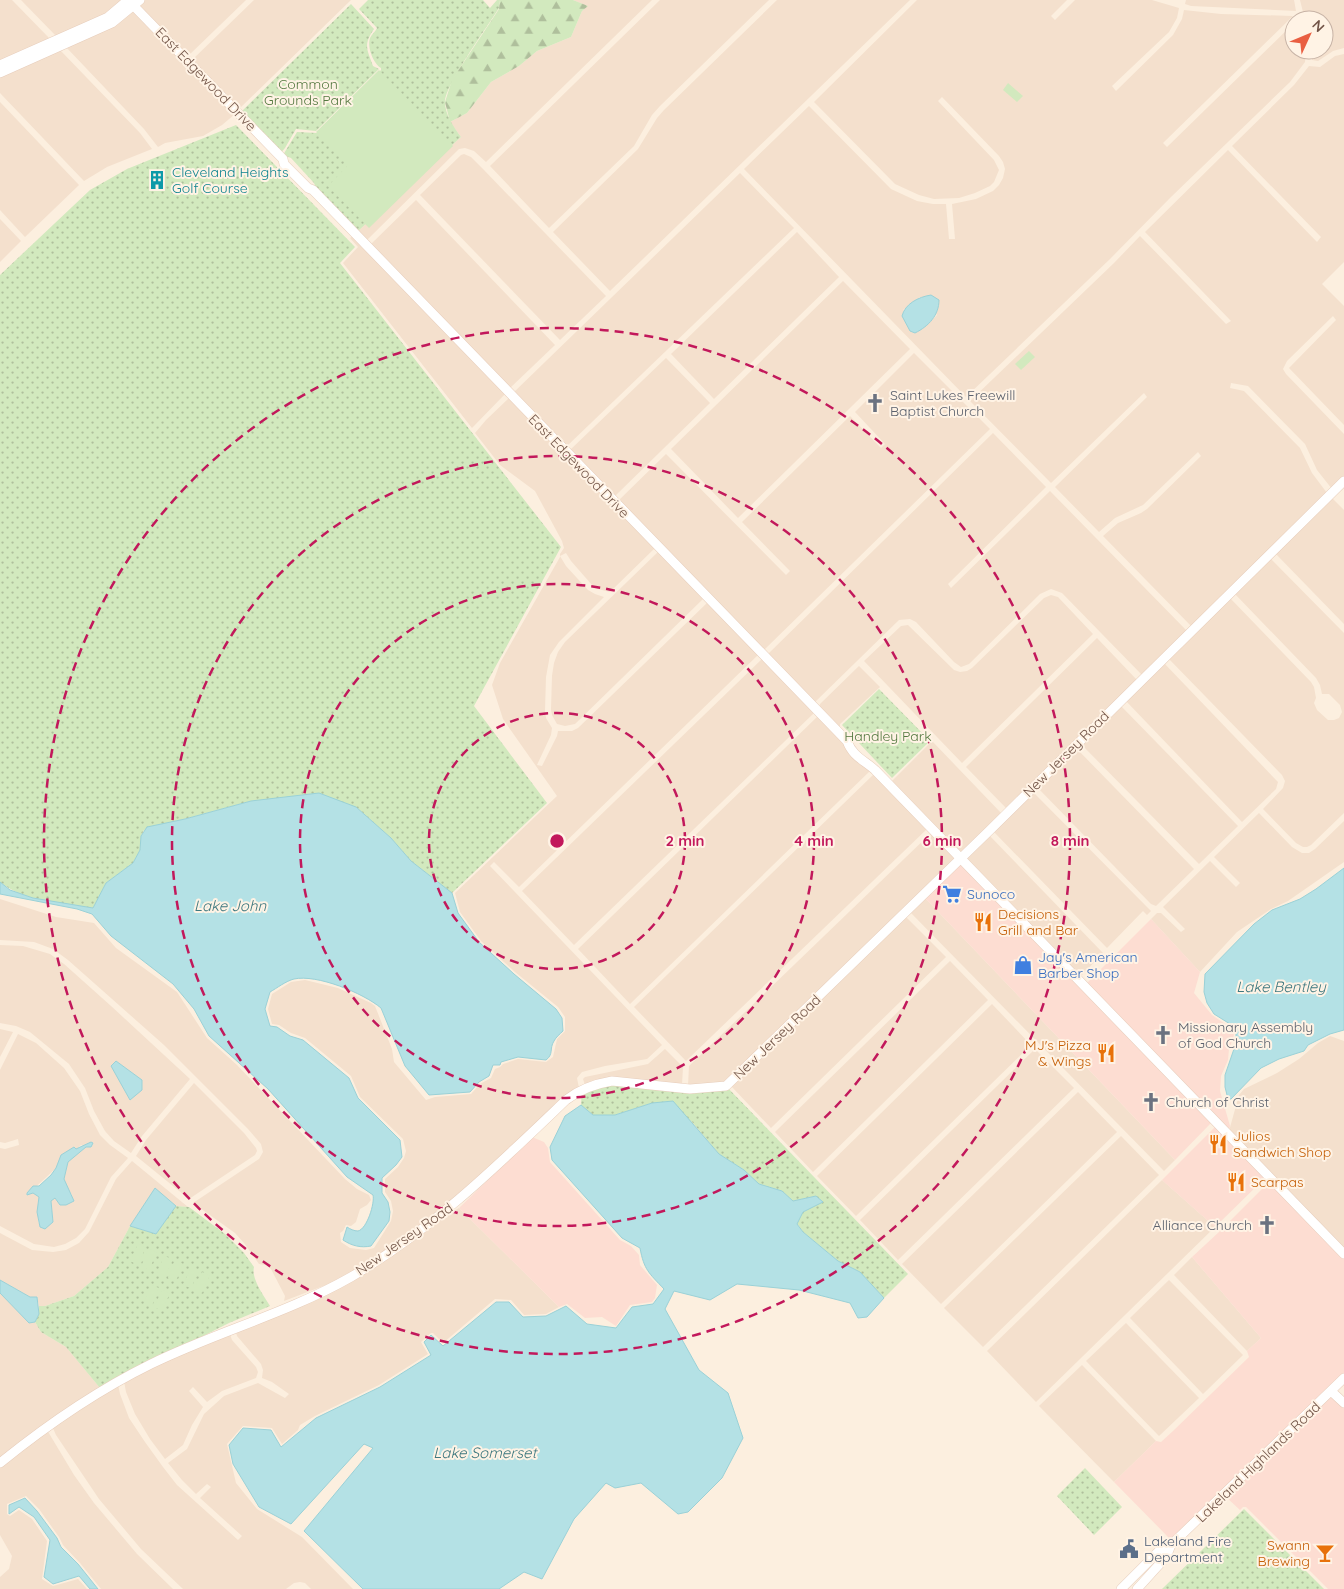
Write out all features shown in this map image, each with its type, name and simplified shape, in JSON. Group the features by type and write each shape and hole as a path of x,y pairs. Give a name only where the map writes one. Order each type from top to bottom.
{"street":[{"path":"0,65 108,17 132,1"},
{"path":"0,73 112,23 132,1"},
{"name":"East Edgewood Drive","path":"132,1 283,160 289,160 312,185 313,190 513,398 847,741 854,744 868,759 870,766 1344,1254"},
{"name":"New Jersey Road","path":"0,1464 56,1420 120,1380 152,1364 301,1302 350,1277 384,1256 452,1207 566,1100 582,1089 612,1081 690,1089 726,1086 1344,481"},
{"name":"Lakeland Highlands Road","path":"1121,1589 1160,1550 1171,1545 1344,1378"},
{"path":"1331,1390 1344,1402"},
{"name":"Lakeland Highlands Road","path":"1137,1589 1166,1557 1171,1545"}],"shaded area":[{"path":"0,0 12,0 51,40 0,62"},
{"path":"21,0 124,0 107,15 57,37"},
{"path":"144,0 246,0 188,56 138,6"},
{"path":"254,0 351,0 239,109 192,60"},
{"path":"573,0 652,0 486,162 474,151 465,148 459,149 366,241 357,232 461,137 450,122 467,113 491,82 519,66 537,51 571,37 582,11 587,6"},
{"path":"660,0 769,0 660,106 652,115 634,146 549,228 490,166"},
{"path":"777,0 910,0 610,291 553,232 638,149 664,110"},
{"path":"917,0 1067,0 1051,16 1055,20 1075,0 1152,0 1179,8 1177,18 1169,32 1112,86 1116,91 1173,35 1182,19 1184,10 1221,14 1284,16 1284,25 1163,143 1167,147 1284,33 1284,60 1305,60 1290,82 966,397 744,169 809,106 891,189 917,201 946,204 949,239 955,239 952,204 976,199 993,191 1003,178 1005,169 999,156 942,97 938,101 994,160 999,170 994,182 975,193 959,198 934,199 919,195 895,184 814,102","holes":["920,297 937,315 931,321 903,310"]},
{"path":"1186,0 1294,0 1296,10 1191,6 1185,4"},
{"path":"1300,0 1344,0 1344,48 1334,51 1334,10 1302,10"},
{"path":"133,10 235,114 222,125 203,136 165,143 158,147 144,129 66,47"},
{"path":"60,50 140,133 152,149 107,167 84,181 0,93 0,76"},
{"path":"1344,54 1344,262 1322,284 1344,306 1344,425 1289,368 1336,320 1333,316 1287,361 1283,369 1344,434 1344,477 1332,489 1317,470 1305,444 1248,386 1231,383 1230,388 1244,391 1300,448 1312,473 1327,493 1192,627 1103,536 1118,523 1147,509 1201,456 1198,452 1143,505 1115,518 1099,532 1055,487 1147,397 1144,393 1051,483 970,401 1140,236 1226,324 1231,321 1145,232 1228,150 1317,242 1321,237 1232,146 1294,85 1309,66 1320,67 1330,60 1334,60 1335,56"},
{"path":"0,102 79,185 25,237 0,210"},
{"path":"464,154 471,157 606,296 560,340 420,195"},
{"path":"740,173 794,228 566,447 513,393"},
{"path":"416,200 555,345 509,389 370,245"},
{"path":"0,219 21,241 0,262"},
{"path":"797,232 839,277 714,399 671,354"},
{"path":"353,236 505,394 472,428 343,263 358,247 350,238"},
{"path":"843,281 910,349 738,518 671,449"},
{"path":"914,353 990,429 764,650 618,501 666,454 786,575 790,571 742,522 850,416 881,448 885,444 855,412"},
{"path":"666,358 710,403 614,497 569,451"},
{"path":"509,398 655,548 610,592 598,589 592,585 566,553 560,556 564,548 562,541 535,491 500,465 475,433"},
{"path":"993,433 1046,487 948,584 951,588 1050,491 1187,631 1142,675 1062,593 1051,589 1040,594 969,664 961,667 916,622 910,619 899,620 814,703 768,654"},
{"path":"1331,497 1344,510 1344,624 1275,553"},
{"path":"658,552 704,598 575,724 565,726 557,724 551,710 552,676 558,652 565,642"},
{"path":"560,556 566,566 588,590 604,597 559,642 550,655 546,677 545,711 546,718 552,728 551,735 537,765 542,766 558,731 572,731 578,728 708,602 759,654 519,887 494,862 490,866 662,1045 647,1059 582,1072 577,1078 579,1088 413,1233 349,1274 284,1301 285,1296 271,1269 266,1265 259,1264 235,1233 193,1203 259,1159 263,1152 261,1144 164,1045 68,960 53,949 34,942 0,940 0,899 56,917 94,923 116,948 177,992 207,1038 237,1065 345,1179 357,1189 369,1195 371,1200 360,1209 356,1222 351,1226 346,1225 340,1233 341,1242 350,1248 366,1250 374,1248 391,1221 393,1211 391,1201 385,1192 385,1179 398,1167 404,1158 406,1151 403,1139 360,1097 351,1076 305,1038 291,1033 279,1025 272,1024 268,1009 272,994 291,982 305,980 338,988 371,1003 375,1006 392,1049 394,1062 426,1100 435,1097 471,1094 480,1084 491,1078 495,1069 503,1064 518,1059 546,1062 553,1057 557,1039 565,1031 565,1017 558,1007 481,941 460,912 455,893 557,796 503,719 492,685 500,663"},
{"path":"1270,558 1344,633 1344,813 1307,847 1296,843 1263,809 1283,788 1285,781 1282,775 1168,658 1230,598 1311,682 1314,687 1316,698 1314,703 1317,710 1328,720 1339,718 1342,712 1340,705 1329,694 1322,694 1316,678 1234,593"},
{"path":"1051,595 1058,597 1093,634 962,763 864,661 901,626 908,625 954,670 960,672 967,671 1044,598"},
{"path":"1097,638 1137,680 1007,809 966,767"},
{"path":"763,658 813,711 813,714 574,945 522,891"},
{"path":"1163,662 1278,782 1276,789 1242,822 1125,700"},
{"path":"859,666 880,687 840,724 840,727 852,740 819,709 820,704"},
{"path":"1120,705 1238,826 1199,864 1081,744"},
{"path":"818,716 871,770 630,1004 578,949"},
{"path":"932,741 1002,814 961,855 872,762 892,781"},
{"path":"1076,748 1194,869 1156,906 1151,904 1037,787"},
{"path":"874,774 927,829 686,1061 634,1007"},
{"path":"1032,791 1151,911 1147,915 1143,911 1107,948 993,831"},
{"path":"1259,813 1292,847 1302,853 1309,853 1315,849 1344,821 1344,862 1288,901 1271,909 1237,932 1200,972 1151,919 1157,913 1161,913 1181,932 1185,929 1163,907 1210,861 1236,887 1240,883 1214,857"},
{"path":"931,833 956,859 725,1084 688,1086 689,1066"},
{"path":"989,835 1103,953 1080,977 965,859"},
{"path":"960,863 1212,1122 1175,1160 924,897"},
{"path":"924,897 1175,1160 1164,1171 910,912"},
{"path":"905,916 946,957 771,1128 731,1086"},
{"path":"1151,919 1200,972 1194,993 1212,1015 1228,1026 1234,1035 1229,1049 1228,1060 1221,1076 1220,1091 1230,1126 1229,1131 1086,984"},
{"path":"0,945 23,946 50,954 64,964 190,1079 142,1136 131,1153 114,1141 105,1131 94,1111 85,1088 69,1064 30,1032 16,1026 0,1023","holes":["116,1061 142,1080 130,1099 125,1090"]},
{"path":"950,961 988,1000 813,1172 775,1132"},
{"path":"992,1004 1031,1045 856,1216 817,1176"},
{"path":"0,1029 13,1032 0,1057"},
{"path":"18,1034 36,1043 64,1068 80,1091 100,1135 128,1158 111,1177 85,1229 76,1238 65,1244 54,1247 34,1244 0,1226 0,1148 5,1149 19,1145 18,1139 5,1143 0,1142 0,1070","holes":["81,1145 86,1147 68,1162 64,1179 72,1195 60,1205 55,1198 51,1201 53,1222 40,1227 38,1220 39,1197 33,1193 27,1195"]},
{"path":"1330,1036 1344,1041 1344,1250 1229,1131 1239,1095 1244,1089 1277,1073"},
{"path":"665,1049 683,1067 682,1085 585,1085 583,1079 585,1077 648,1064"},
{"path":"1035,1049 1074,1088 898,1260 860,1220"},
{"path":"194,1083 244,1133 257,1151 255,1155 189,1199 136,1156 146,1140"},
{"path":"1078,1092 1117,1132 941,1304 902,1264"},
{"path":"1216,1126 1265,1178 1215,1227 1162,1180"},
{"path":"1121,1136 1159,1175 983,1347 944,1308"},
{"path":"532,1137 544,1142 548,1148 550,1162 620,1240 631,1246 639,1255 640,1265 657,1285 655,1298 652,1302 630,1305 616,1326 602,1317 585,1318 567,1304 559,1307 459,1208"},
{"path":"132,1161 188,1207 176,1206 155,1188 130,1226 108,1267 74,1296 45,1306 39,1306 37,1297 30,1297 0,1280 0,1233 32,1250 53,1252 66,1250 79,1243 89,1232 116,1179"},
{"path":"1162,1180 1215,1227 1036,1402 987,1351"},
{"path":"1269,1182 1344,1258 1344,1374 1172,1541 1114,1482 1156,1441 1161,1442 1173,1431 1249,1357 1247,1351 1261,1338 1192,1257"},
{"path":"459,1208 559,1307 546,1314 524,1315 511,1300 495,1299 443,1343 431,1333 421,1342 428,1354 379,1385 300,1425 298,1430 282,1444 272,1428 243,1426 227,1444 236,1483 257,1509 302,1537 353,1589 311,1589 305,1583 300,1582 294,1583 286,1589 183,1589 141,1549 99,1499 56,1435 52,1426 118,1384 129,1418 163,1467 177,1485 238,1540 242,1536 200,1498 211,1487 207,1484 196,1494 168,1463 187,1449 204,1414 224,1396 258,1383 285,1398 289,1394 272,1382 262,1378 263,1370 261,1364 237,1336 236,1332 302,1304"},
{"path":"1192,1257 1261,1338 1247,1351 1174,1275"},
{"path":"1169,1280 1243,1355 1203,1394 1130,1318"},
{"path":"0,1293 29,1323 35,1322 41,1332 66,1347 100,1388 0,1460"},
{"path":"1126,1323 1199,1398 1159,1436 1086,1361"},
{"path":"230,1334 232,1340 256,1367 258,1372 256,1378 222,1391 207,1402 193,1387 189,1391 203,1407 183,1445 165,1459 135,1414 126,1392 124,1381 153,1366"},
{"path":"1082,1365 1156,1441 1114,1482 1039,1406"},
{"path":"1331,1395 1344,1406 1344,1589 1328,1589 1246,1507 1240,1510 1226,1497"},
{"path":"47,1430 74,1475 94,1503 137,1554 173,1589 101,1589 63,1545 39,1509 26,1496 7,1504 7,1514 10,1516 19,1510 32,1519 47,1541 42,1579 53,1586 78,1579 87,1589 0,1589 0,1577 9,1569 12,1556 0,1535 0,1467"}],"green space":[{"path":"368,0 483,0 490,8 497,0 500,0 499,8 468,55 447,94 445,102 447,112 450,121 461,137 357,232 291,158 283,155 297,132 317,133 381,70 373,59 369,46 370,38 377,28 359,9"},
{"path":"500,0 573,0 588,6 582,11 571,37 537,51 519,66 491,82 467,113 450,122 445,102 452,80 499,9"},
{"name":"Common Grounds Park","path":"351,4 374,29 368,39 367,47 373,66 379,69 316,131 296,129 279,155 239,114"},
{"path":"379,70 453,146 369,228 328,186 348,165 316,132"},
{"path":"1008,83 1023,96 1017,102 1003,90"},
{"name":"Cleveland Heights Golf Course","path":"236,125 355,247 340,263 561,547 474,706 547,803 452,893 411,861 391,838 356,807 251,801 144,830 141,836 140,850 133,863 106,883 93,908 69,906 31,898 0,882 0,275 90,190 127,169"},
{"path":"1029,351 1035,357 1021,370 1015,364"},
{"name":"Handley Park","path":"879,689 930,741 892,778 842,725"},
{"path":"601,1083 726,1086 908,1274 884,1298 860,1272 838,1261 803,1232 797,1223 803,1212 822,1202 816,1196 793,1201 782,1191 759,1184 744,1170 719,1154 692,1122 652,1103 615,1115 593,1115 581,1105 582,1089"},
{"path":"176,1206 189,1207 225,1234 244,1253 254,1267 256,1282 270,1306 229,1323 100,1388 66,1347 41,1332 35,1322 39,1314 39,1306 45,1306 74,1296 108,1267 130,1226 156,1234"},
{"path":"138,1244 146,1247 138,1265 130,1261"},
{"path":"149,1249 157,1252 149,1270 141,1266"},
{"path":"164,1256 173,1259 165,1277 157,1273"},
{"path":"175,1260 183,1264 176,1281 168,1278"},
{"path":"191,1267 199,1271 191,1288 183,1285"},
{"path":"202,1272 210,1275 202,1293 194,1289"},
{"path":"151,1285 159,1288 152,1306 144,1302"},
{"path":"162,1290 170,1293 162,1311 154,1307"},
{"path":"1085,1468 1122,1507 1094,1535 1057,1496"},
{"path":"1244,1509 1324,1589 1162,1589"}],"water":[{"path":"931,295 939,300 935,315 920,330 915,333 910,331 902,316 906,308 921,297"},
{"name":"Lake John","path":"319,793 356,807 391,838 411,861 452,893 458,913 479,942 556,1009 562,1018 563,1031 555,1040 550,1056 546,1060 518,1057 501,1062 500,1065 493,1065 489,1076 479,1082 470,1092 429,1095 405,1066 381,1008 373,1002 352,991 315,979 294,979 270,992 265,1009 270,1026 277,1027 290,1036 303,1040 349,1078 358,1098 400,1140 402,1157 382,1178 382,1193 388,1202 390,1212 389,1221 371,1246 367,1247 350,1244 343,1240 347,1227 358,1231 364,1226 372,1209 373,1195 347,1177 268,1089 209,1036 194,1009 173,984 111,936 92,914 77,909 0,894 0,882 10,890 33,898 93,908 106,883 133,863 140,850 141,836 147,827 251,801"},
{"name":"Lake Bentley","path":"1344,868 1344,1030 1330,1034 1308,1045 1304,1051 1279,1059 1261,1068 1231,1099 1228,1099 1225,1075 1236,1043 1236,1034 1230,1024 1214,1014 1207,1003 1204,992 1205,974 1254,924 1272,910 1300,899"},
{"path":"116,1061 142,1080 142,1090 130,1100 111,1066"},
{"name":"Lake Somerset","path":"673,1101 719,1154 744,1170 759,1184 782,1191 793,1201 816,1196 823,1202 803,1212 797,1224 803,1232 838,1261 860,1272 884,1298 867,1317 858,1318 850,1303 799,1290 737,1284 710,1300 674,1291 665,1309 699,1370 728,1393 743,1438 722,1478 688,1512 678,1514 641,1483 615,1488 606,1483 574,1519 542,1579 524,1572 499,1589 363,1589 304,1531 373,1448 364,1444 291,1524 259,1507 233,1464 229,1445 243,1428 271,1430 281,1447 316,1418 380,1387 431,1355 424,1342 431,1335 443,1346 496,1302 509,1302 523,1317 546,1316 566,1306 587,1324 616,1328 632,1307 653,1304 664,1289 648,1271 640,1248 622,1238 552,1160 550,1147 565,1116 581,1105 593,1115 615,1115 652,1103"},
{"path":"91,1142 93,1143 91,1147 86,1147 68,1162 64,1179 74,1201 66,1205 60,1205 55,1198 51,1201 53,1222 45,1229 40,1227 37,1212 39,1197 33,1193 27,1195 27,1193 33,1186 39,1186 51,1175 61,1155 74,1147 76,1149"},
{"path":"155,1188 176,1206 156,1234 130,1226"},
{"path":"0,1280 30,1297 37,1297 39,1314 35,1322 29,1323 0,1293"},
{"path":"25,1498 57,1538 61,1547 78,1564 98,1589 90,1589 79,1576 53,1584 44,1577 50,1540 34,1517 19,1507 9,1514 9,1505"}],"place":[{"name":"Cleveland Heights Golf Course","path":"157,180"},
{"name":"Saint Lukes Freewill Baptist Church","path":"875,403"},
{"name":"Sunoco","path":"952,894"},
{"name":"Decisions Grill and Bar","path":"983,922"},
{"name":"Jay's American Barber Shop","path":"1023,965"},
{"name":"Missionary Assembly of God Church","path":"1163,1035"},
{"name":"MJ's Pizza & Wings","path":"1106,1053"},
{"name":"Church of Christ","path":"1151,1102"},
{"name":"Julios Sandwich Shop","path":"1218,1144"},
{"name":"Scarpas","path":"1236,1182"},
{"name":"Alliance Church","path":"1267,1225"},
{"name":"Lakeland Fire Department","path":"1129,1549"},
{"name":"Swann Brewing","path":"1325,1553"}]}
